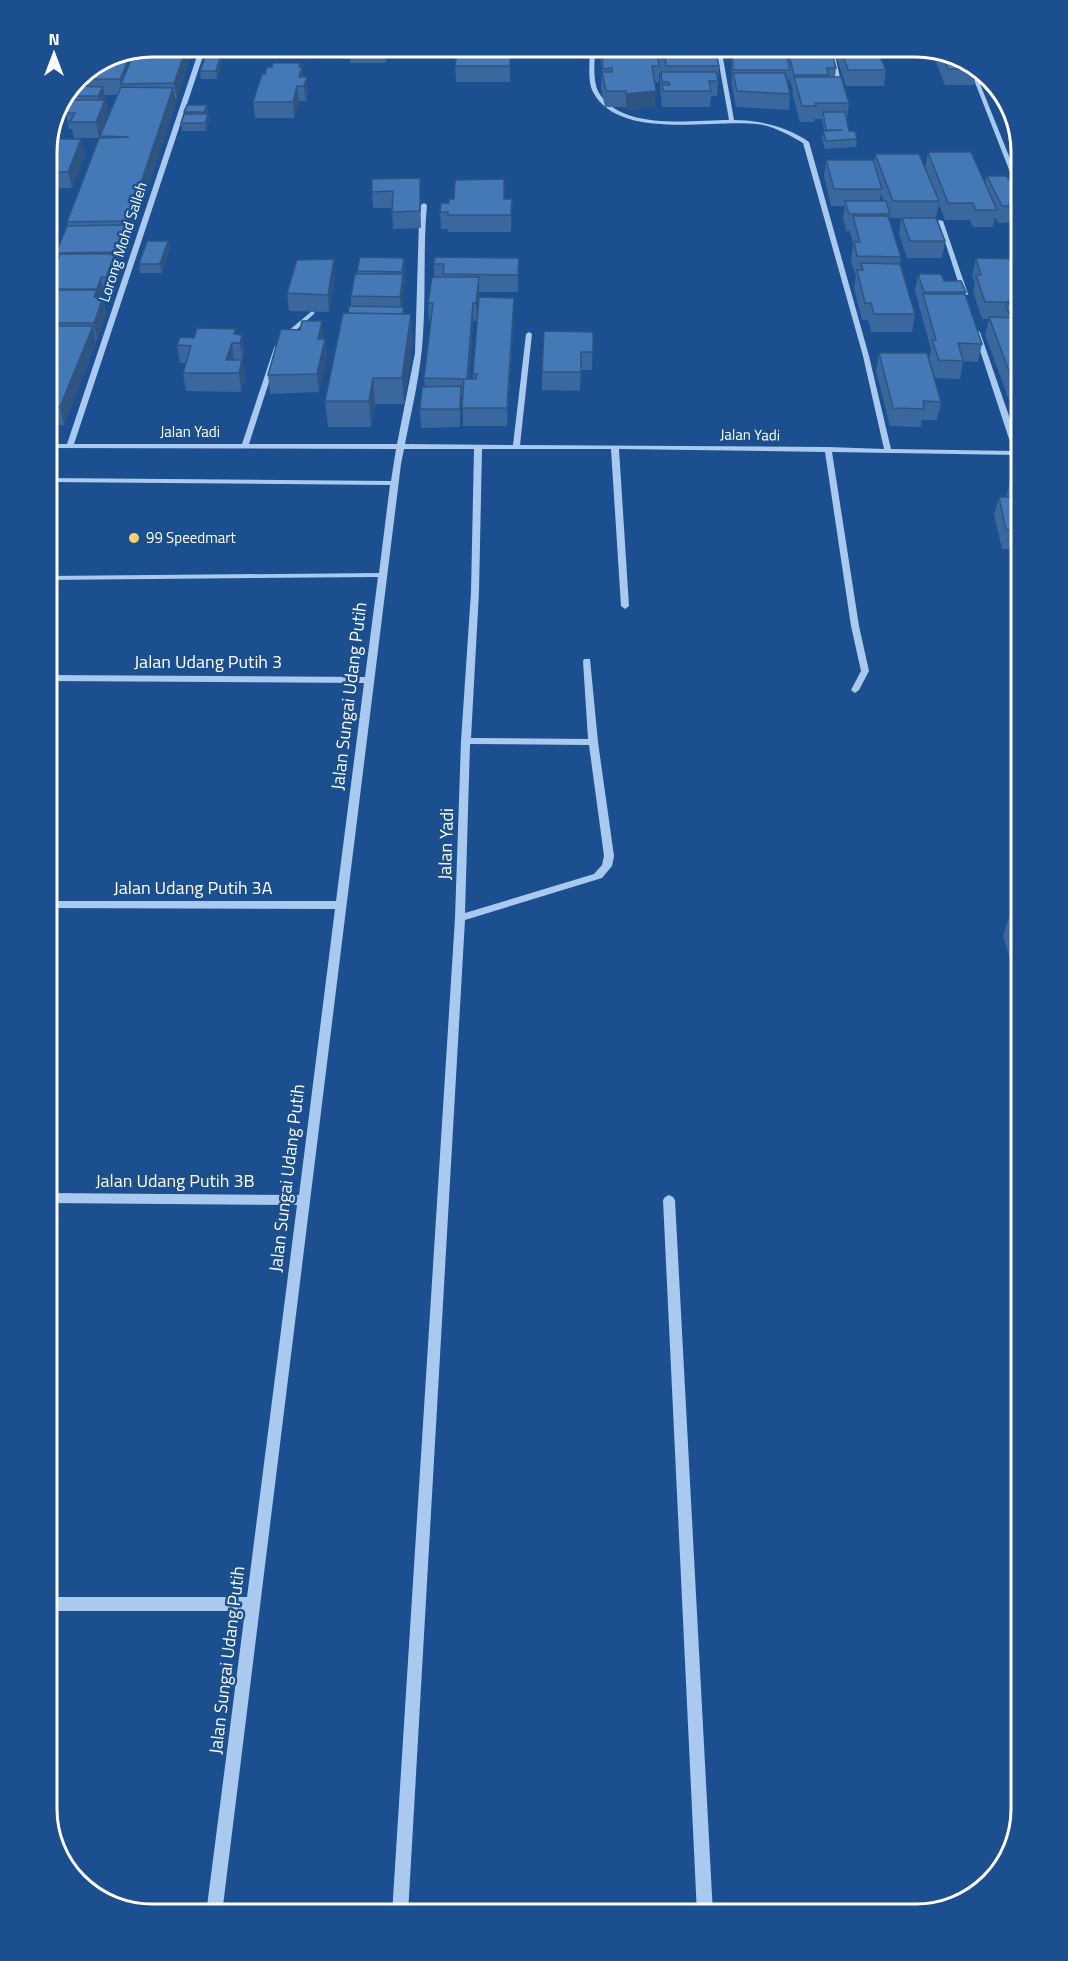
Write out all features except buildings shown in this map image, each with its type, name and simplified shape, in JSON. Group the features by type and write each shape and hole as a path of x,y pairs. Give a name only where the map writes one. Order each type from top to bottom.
{"street":[{"name":"Lorong Mohd Salleh","path":"70,446 199,57"},
{"path":"593,57 596,91 604,104 617,115 639,120 758,123 783,130 807,142 866,356 888,450"},
{"path":"720,57 732,122"},
{"path":"833,57 840,85"},
{"path":"976,78 1011,166"},
{"name":"Jalan Sungai Udang Putih","path":"215,1904 251,1604 394,483 399,446 413,387 420,335 420,236 424,205"},
{"path":"940,221 969,308"},
{"path":"245,446 277,348 283,338 312,313"},
{"path":"973,318 1011,427"},
{"path":"516,447 528,334"},
{"name":"Jalan Yadi","path":"57,446 615,447 1011,453"},
{"name":"Jalan Yadi","path":"401,1904 460,918 466,741 475,592 478,447"},
{"path":"615,447 625,606"},
{"path":"828,449 855,626 865,671 855,690"},
{"path":"57,480 394,483"},
{"path":"57,578 382,575"},
{"path":"460,918 598,876 607,867 609,856 593,742 587,661"},
{"name":"Jalan Udang Putih 3","path":"57,678 369,680"},
{"path":"466,741 593,742"},
{"name":"Jalan Udang Putih 3A","path":"57,904 340,905"},
{"name":"Jalan Udang Putih 3B","path":"57,1198 303,1200"},
{"path":"669,1200 704,1904"},
{"path":"57,1604 251,1604"}],"place":[{"name":"99 Speedmart","path":"134,538"}]}
